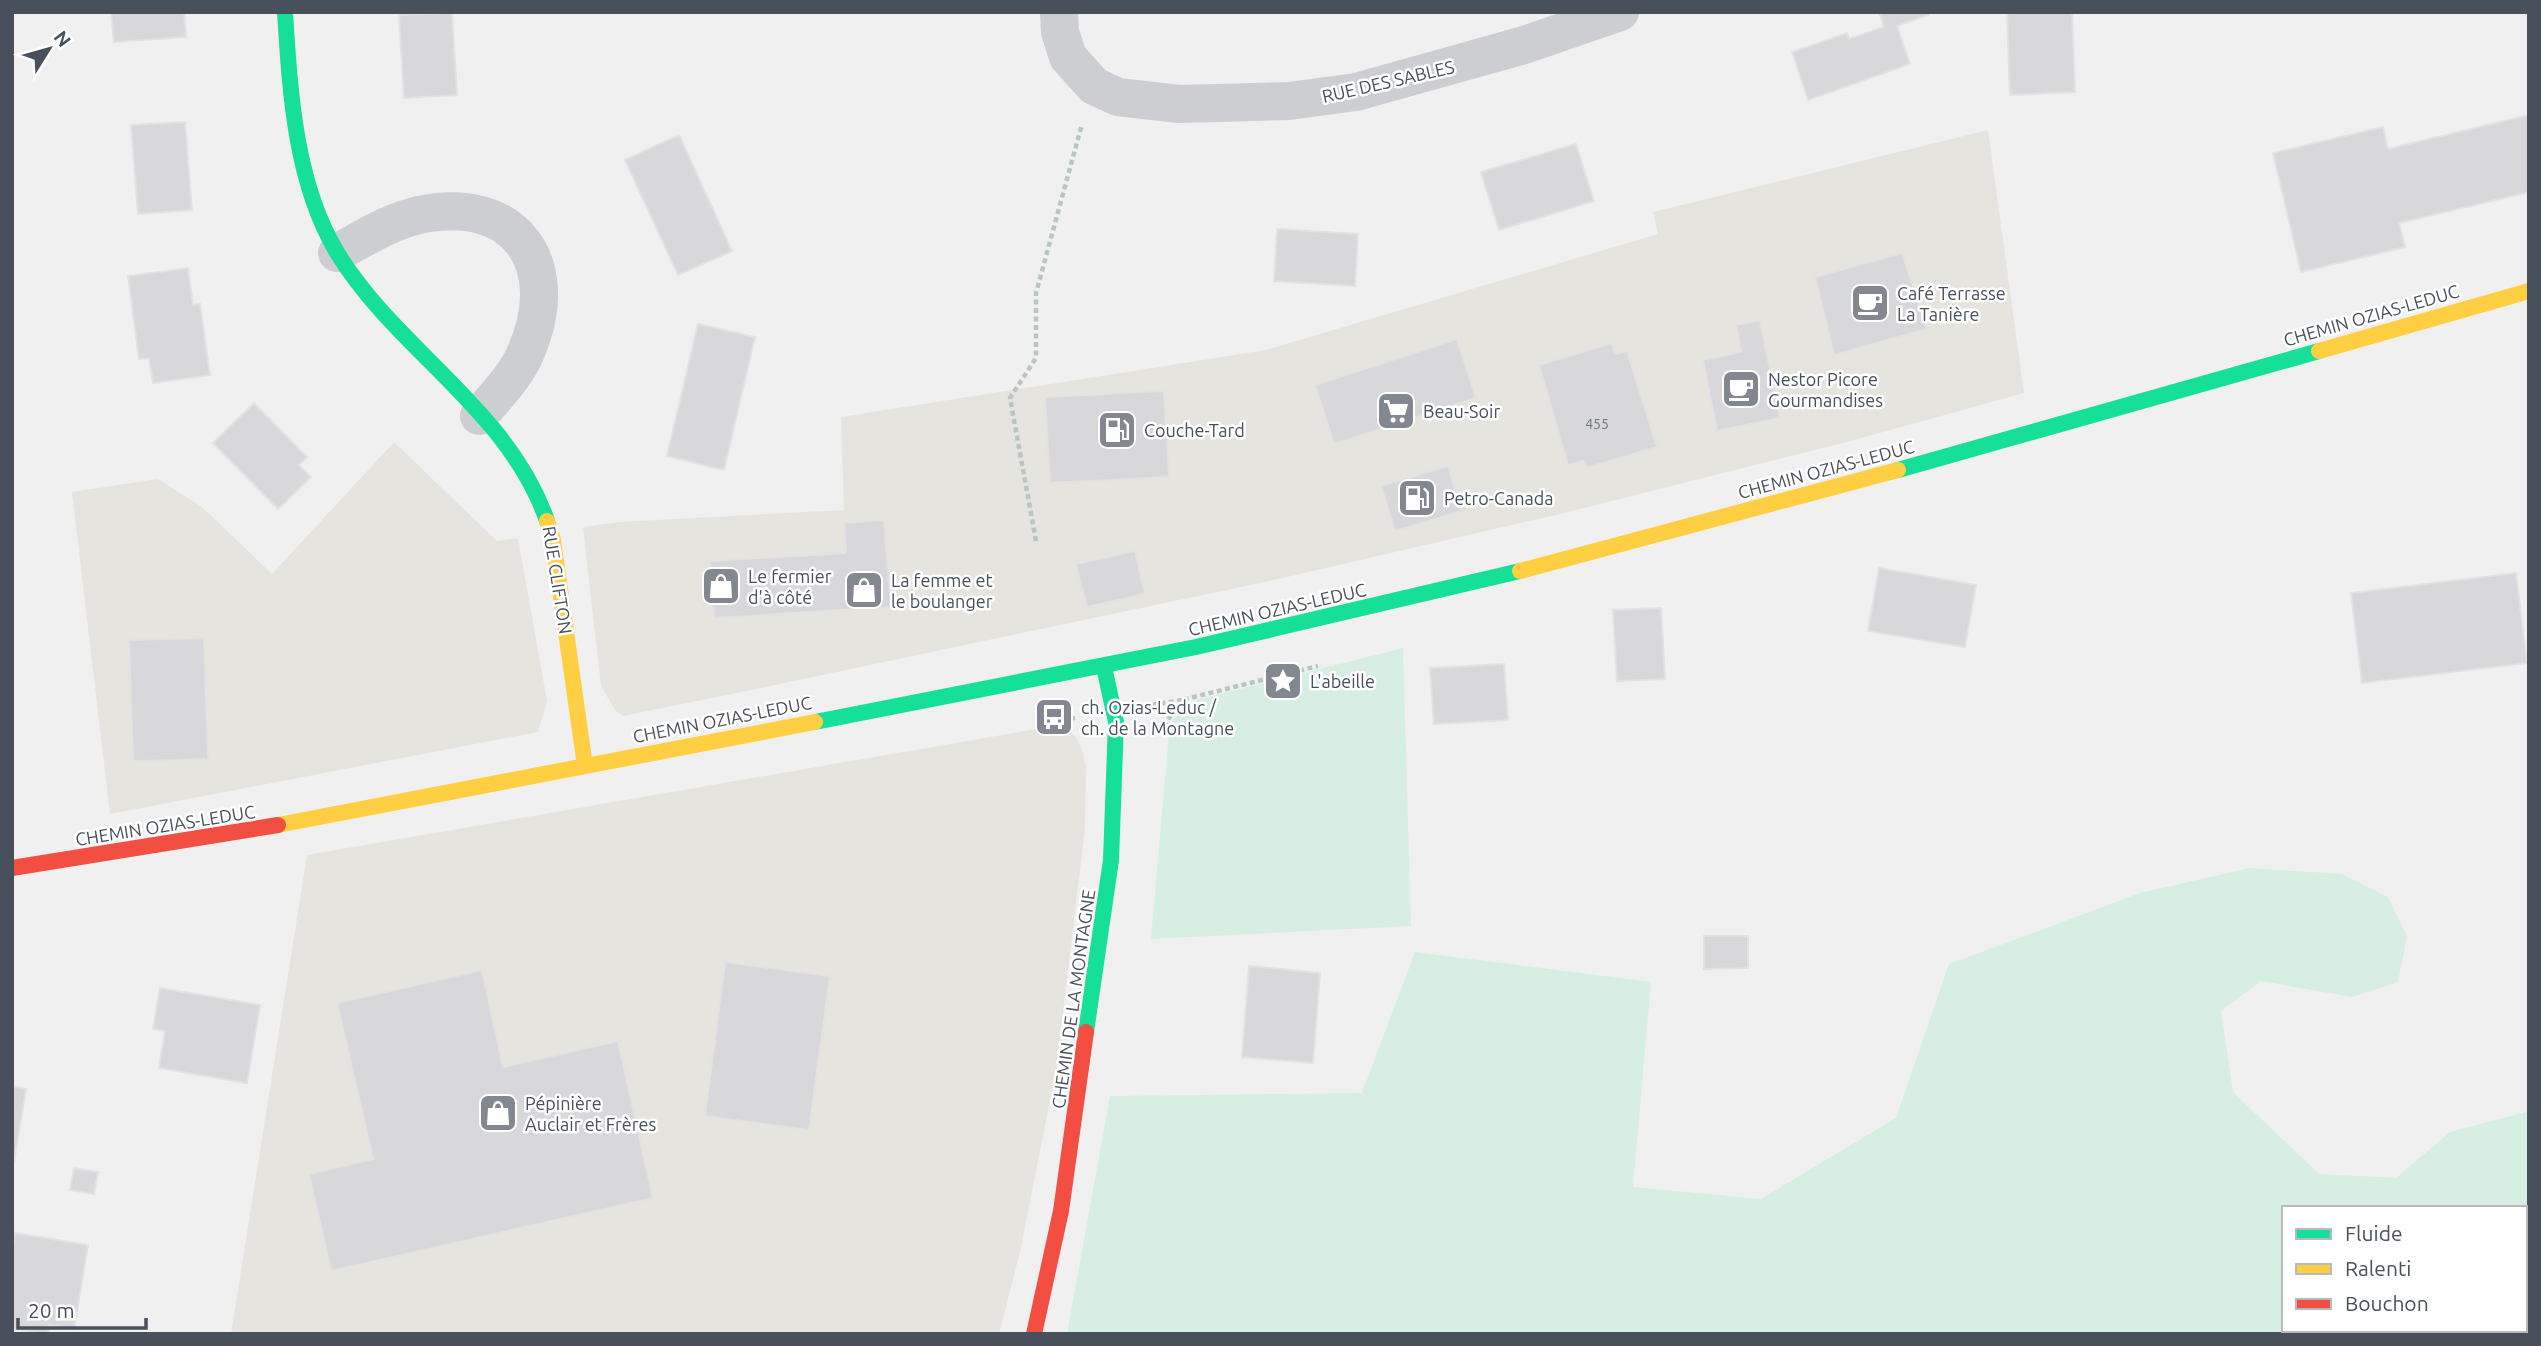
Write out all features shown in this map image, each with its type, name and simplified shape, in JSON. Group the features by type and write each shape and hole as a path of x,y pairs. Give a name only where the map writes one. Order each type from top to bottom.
{"street":[{"name":"RUE CLIFTON","path":"285,12 295,110 307,173 319,214 337,253 418,352 479,416 530,479 547,516 585,766"},
{"path":"1059,12 1063,44 1084,77"},
{"name":"RUE DES SABLES","path":"1084,77 1118,97 1179,104 1324,98 1446,68 1620,12"},
{"path":"337,253 384,226 437,212 469,211 494,218 505,224 524,242 531,253 539,277 539,303 532,336 518,367 479,416"},
{"name":"CHEMIN OZIAS-LEDUC","path":"12,868 298,822 1104,667 1274,631 1570,559 1905,468 2529,291"},
{"name":"CHEMIN DE LA MONTAGNE","path":"1034,1334 1061,1211 1111,860 1116,722 1104,667"}],"path":[{"path":"1036,541 1010,398 1036,358 1036,293 1084,77"}],"shaded area":[{"path":"1988,130 2024,393 1847,442 1560,514 1274,580 751,690 623,716 615,710 601,686 583,527 619,522 844,510 841,417 1266,350 1658,234 1653,212"},
{"path":"394,442 497,541 518,538 547,701 538,732 110,814 72,492 158,479 202,507 272,574"},
{"name":"Pépinière Auclair et Frères","path":"1054,726 1067,728 1076,737 1083,752 1086,766 1085,828 1056,1071 1020,1252 999,1334 231,1334 307,855"}],"green space":[{"path":"1403,648 1411,926 1151,939 1169,733 1173,719 1196,700"},
{"path":"2249,868 2342,874 2388,897 2407,936 2398,982 2352,997 2261,981 2221,1011 2233,1092 2319,1174 2396,1178 2450,1132 2529,1111 2529,1334 1067,1334 1110,1096 1362,1093 1415,952 1651,982 1633,1187 1761,1199 1896,1118 1949,964 2140,893"}],"building":[{"path":"111,12 184,12 186,37 114,42"},
{"path":"1879,12 1927,12 1928,15 1897,26 1910,64 1808,100 1792,52 1847,33 1849,39 1884,27"},
{"path":"2007,12 2072,12 2075,92 2010,95"},
{"path":"452,13 457,95 404,98 399,15"},
{"path":"2529,115 2529,192 2399,223 2405,247 2301,272 2273,153 2383,127 2388,149"},
{"path":"185,122 192,210 138,214 131,125"},
{"path":"679,135 732,251 678,275 625,160"},
{"path":"1576,144 1594,201 1499,230 1481,172"},
{"path":"1277,229 1358,234 1355,286 1274,281"},
{"name":"Café Terrasse La Tanière","path":"1902,253 1927,329 1834,355 1815,277"},
{"path":"188,268 193,305 200,304 210,375 153,383 149,358 139,359 128,276"},
{"name":"Nestor Picore Gourmandises","path":"1760,320 1780,418 1717,431 1703,360 1741,352 1736,325"},
{"path":"698,324 755,337 724,470 667,456"},
{"path":"1457,339 1476,398 1334,444 1315,385"},
{"path":"1612,343 1615,354 1627,351 1657,447 1586,468 1583,461 1568,465 1539,365"},
{"path":"1164,391 1169,477 1050,483 1045,397"},
{"path":"254,403 307,457 299,465 311,477 278,509 213,443"},
{"path":"1448,466 1462,511 1395,531 1381,486"},
{"path":"884,520 891,607 714,618 710,561 846,553 844,523"},
{"path":"1135,551 1145,594 1087,607 1076,564"},
{"path":"1879,568 1976,585 1965,647 1868,631"},
{"path":"2516,573 2527,663 2362,683 2351,593"},
{"path":"1661,608 1665,679 1617,681 1613,610"},
{"path":"204,638 208,759 133,761 129,640"},
{"path":"1504,664 1508,720 1434,724 1430,668"},
{"path":"1704,936 1748,936 1748,968 1704,969"},
{"path":"725,962 830,976 809,1130 705,1116"},
{"path":"1249,966 1320,973 1313,1063 1242,1057"},
{"name":"Pépinière Auclair et Frères","path":"482,970 503,1067 618,1041 653,1198 331,1271 309,1174 373,1159 337,1003"},
{"path":"160,988 260,1005 247,1083 159,1068 165,1031 153,1029"},
{"path":"12,1086 26,1089 14,1162 12,1162"},
{"path":"74,1168 98,1172 94,1194 70,1190"},
{"path":"15,1233 88,1245 74,1329 49,1325 48,1334 45,1334 12,1328 12,1252"}],"traffic: fast":[{"path":"285,12 297,137 312,198 324,227 338,254 362,289 480,413 507,446 530,482 547,521"},
{"path":"1898,470 2319,351"},
{"path":"815,722 1196,647 1520,571"},
{"path":"1086,1032 1111,860 1116,722 1104,667"}],"traffic: slow":[{"path":"2319,351 2529,291"},
{"path":"1520,571 1898,470"},
{"path":"547,521 553,540 585,766"},
{"path":"278,825 815,722"}],"traffic: jam":[{"path":"12,868 278,825"},
{"path":"1034,1334 1061,1211 1086,1032"}],"place":[{"name":"Café Terrasse La Tanière","path":"1870,303"},
{"name":"Nestor Picore Gourmandises","path":"1741,389"},
{"name":"Beau-Soir","path":"1396,411"},
{"name":"Couche-Tard","path":"1117,430"},
{"name":"Petro-Canada","path":"1417,498"},
{"name":"Le fermier d'à côté","path":"721,586"},
{"name":"La femme et le boulanger","path":"864,590"},
{"name":"L'abeille","path":"1283,681"},
{"name":"ch. Ozias-Leduc / ch. de la Montagne","path":"1054,717"},
{"name":"Pépinière Auclair et Frères","path":"498,1113"}]}
